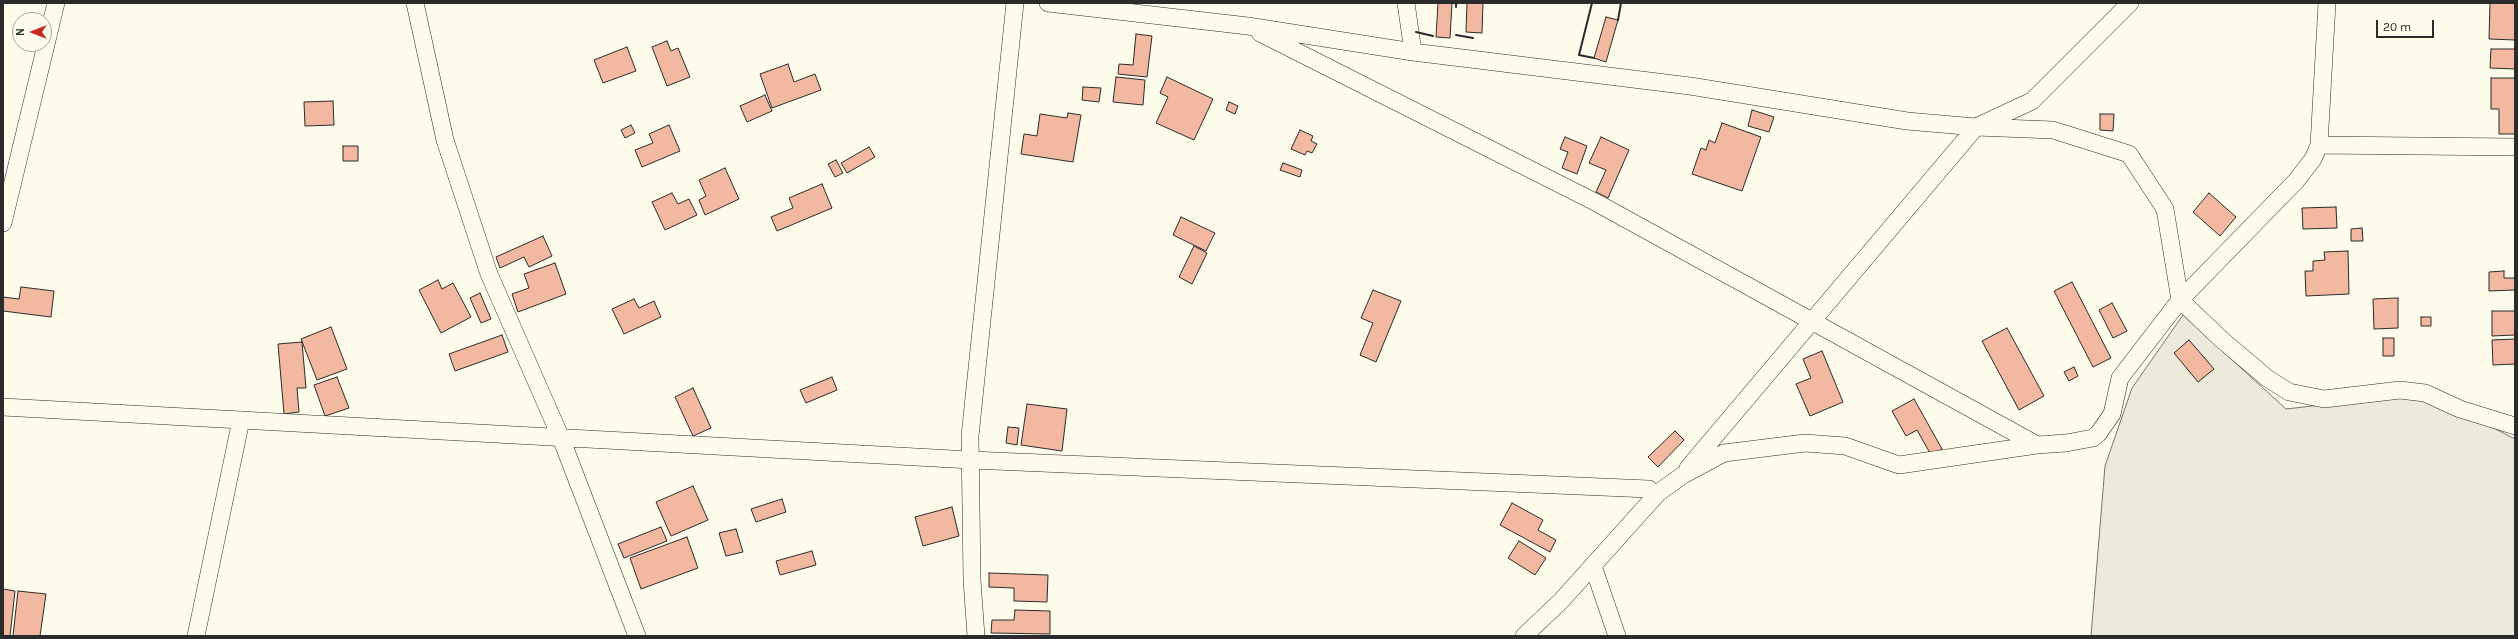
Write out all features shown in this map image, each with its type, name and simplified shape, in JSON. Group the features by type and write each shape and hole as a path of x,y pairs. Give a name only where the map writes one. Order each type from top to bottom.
{"street":[{"path":"3,223 56,3"},
{"path":"416,3 445,140 484,259 561,438 637,636"},
{"path":"976,636 972,580 970,436 1015,3"},
{"path":"1048,3 1248,26 1413,52 1690,86 1907,121 1976,127 2053,130 2129,154 2165,209 2180,300 2221,339 2268,378 2289,392 2324,399 2400,390 2425,393 2460,409 2515,426"},
{"path":"1406,3 1413,52"},
{"path":"1683,475 1976,127 2032,101 2130,3"},
{"path":"1524,636 1593,566 1639,512 1658,493 1683,475 1724,453 1805,443 1845,446 1899,465 2036,445 2086,440 2098,434 2112,414 2120,378 2180,300 2296,181 2313,159 2319,145 2327,3"},
{"path":"1248,26 1597,203 2036,445"},
{"path":"2319,145 2515,147"},
{"path":"3,407 971,460 1649,489"},
{"path":"196,636 241,420"},
{"path":"1593,566 1617,636"}],"shaded area":[{"path":"2183,315 2286,409 2425,393 2515,439 2515,636 2091,636 2105,466 2132,388"}],"building":[{"path":"1438,3 1452,3 1450,38 1436,37"},
{"path":"1467,3 1483,3 1482,33 1466,32"},
{"path":"2490,3 2515,3 2515,40 2489,39"},
{"path":"1606,17 1618,20 1606,62 1594,58"},
{"path":"1136,34 1152,36 1147,77 1118,74 1119,64 1133,65"},
{"path":"667,41 671,51 678,48 690,77 667,86 652,47"},
{"path":"627,47 636,71 603,83 594,60"},
{"path":"2491,49 2515,49 2515,69 2490,68"},
{"path":"788,64 794,82 815,74 821,90 772,108 760,74"},
{"path":"1116,77 1145,80 1143,105 1113,102"},
{"path":"1167,77 1213,99 1194,140 1156,123 1168,97 1160,93"},
{"path":"2491,78 2515,78 2515,134 2499,134 2499,109 2491,109"},
{"path":"1083,87 1101,88 1099,102 1082,100"},
{"path":"765,95 772,111 747,122 740,106"},
{"path":"333,101 334,125 305,126 304,102"},
{"path":"1229,102 1238,106 1235,114 1226,110"},
{"path":"1752,110 1774,117 1769,132 1748,126"},
{"path":"1068,113 1081,115 1073,162 1021,154 1024,134 1037,136 1040,114 1067,118"},
{"path":"2100,114 2114,114 2113,131 2100,130"},
{"path":"1722,123 1761,137 1742,191 1692,174 1701,148 1706,150 1709,140 1715,143"},
{"path":"631,125 635,133 625,138 621,130"},
{"path":"669,125 680,151 642,167 635,150 653,143 649,134"},
{"path":"1300,130 1313,136 1311,141 1317,144 1312,153 1307,151 1305,155 1291,149"},
{"path":"1565,137 1587,146 1577,174 1562,168 1568,152 1560,149"},
{"path":"1601,137 1629,150 1608,198 1596,192 1606,170 1589,163"},
{"path":"343,146 358,146 358,161 343,161"},
{"path":"869,147 875,157 847,173 841,163"},
{"path":"836,160 843,173 835,177 828,164"},
{"path":"1283,163 1302,170 1300,177 1280,170"},
{"path":"725,168 739,199 705,215 699,200 706,196 699,180"},
{"path":"822,184 832,208 777,231 771,217 793,208 789,198"},
{"path":"672,193 678,204 689,199 697,215 665,230 652,202"},
{"path":"2209,193 2236,217 2220,236 2193,212"},
{"path":"2336,207 2337,228 2303,229 2302,208"},
{"path":"1181,217 1215,233 1206,251 1173,235"},
{"path":"2362,228 2363,241 2351,241 2351,229"},
{"path":"543,236 552,256 529,267 524,257 500,268 496,257"},
{"path":"1194,246 1207,253 1192,284 1179,277"},
{"path":"2348,251 2349,294 2306,296 2305,271 2313,271 2313,261 2325,260 2324,252"},
{"path":"555,263 566,294 518,312 512,294 529,288 524,274"},
{"path":"2504,271 2504,278 2515,278 2515,290 2489,291 2489,272"},
{"path":"438,280 442,289 453,283 471,317 441,333 419,290"},
{"path":"2072,282 2111,358 2093,367 2054,291"},
{"path":"21,287 54,291 51,317 3,311 3,297 19,299"},
{"path":"1373,290 1401,301 1376,362 1360,355 1373,323 1361,318"},
{"path":"480,293 491,319 481,323 470,298"},
{"path":"2398,298 2398,328 2374,329 2373,299"},
{"path":"634,299 639,308 654,301 661,317 624,334 612,309"},
{"path":"2112,303 2127,331 2113,338 2099,310"},
{"path":"2492,311 2515,311 2515,335 2492,336"},
{"path":"2421,317 2431,317 2431,326 2421,326"},
{"path":"331,327 347,369 317,380 301,339"},
{"path":"2007,328 2044,396 2019,410 1982,341"},
{"path":"502,335 508,352 455,371 449,354"},
{"path":"2383,338 2394,338 2394,356 2383,356"},
{"path":"2515,339 2515,364 2493,365 2492,340"},
{"path":"2189,340 2214,369 2198,382 2174,353"},
{"path":"302,342 306,388 297,388 299,412 284,414 278,344"},
{"path":"1822,351 1843,402 1810,416 1796,384 1811,378 1803,359"},
{"path":"2074,367 2078,376 2069,381 2064,372"},
{"path":"337,377 349,408 325,416 314,385"},
{"path":"832,377 837,390 806,403 800,390"},
{"path":"693,388 711,428 693,436 675,397"},
{"path":"1914,399 1942,449 1931,455 1917,430 1906,436 1892,411"},
{"path":"1027,404 1067,409 1062,451 1021,445"},
{"path":"1008,427 1019,428 1017,445 1006,443"},
{"path":"1675,431 1684,440 1658,467 1648,457"},
{"path":"693,486 708,520 671,536 656,502"},
{"path":"782,499 786,512 756,522 751,509"},
{"path":"1512,503 1543,520 1538,530 1556,540 1550,552 1500,525"},
{"path":"952,507 959,536 923,546 915,517"},
{"path":"661,527 667,541 624,558 618,544"},
{"path":"736,529 743,552 726,556 719,533"},
{"path":"687,537 698,568 641,589 630,558"},
{"path":"1519,541 1546,558 1535,575 1508,558"},
{"path":"812,551 816,565 780,575 776,561"},
{"path":"989,573 1048,575 1047,602 1014,601 1014,588 989,587"},
{"path":"3,589 15,591 10,636 3,636"},
{"path":"18,591 46,594 40,636 13,636"},
{"path":"1015,610 1050,611 1050,634 991,633 992,620 1014,620"}],"wall":[{"path":"1592,3 1579,55 1594,58"},
{"path":"1618,20 1621,3"},
{"path":"1416,32 1433,36"},
{"path":"1456,35 1473,38"}]}
